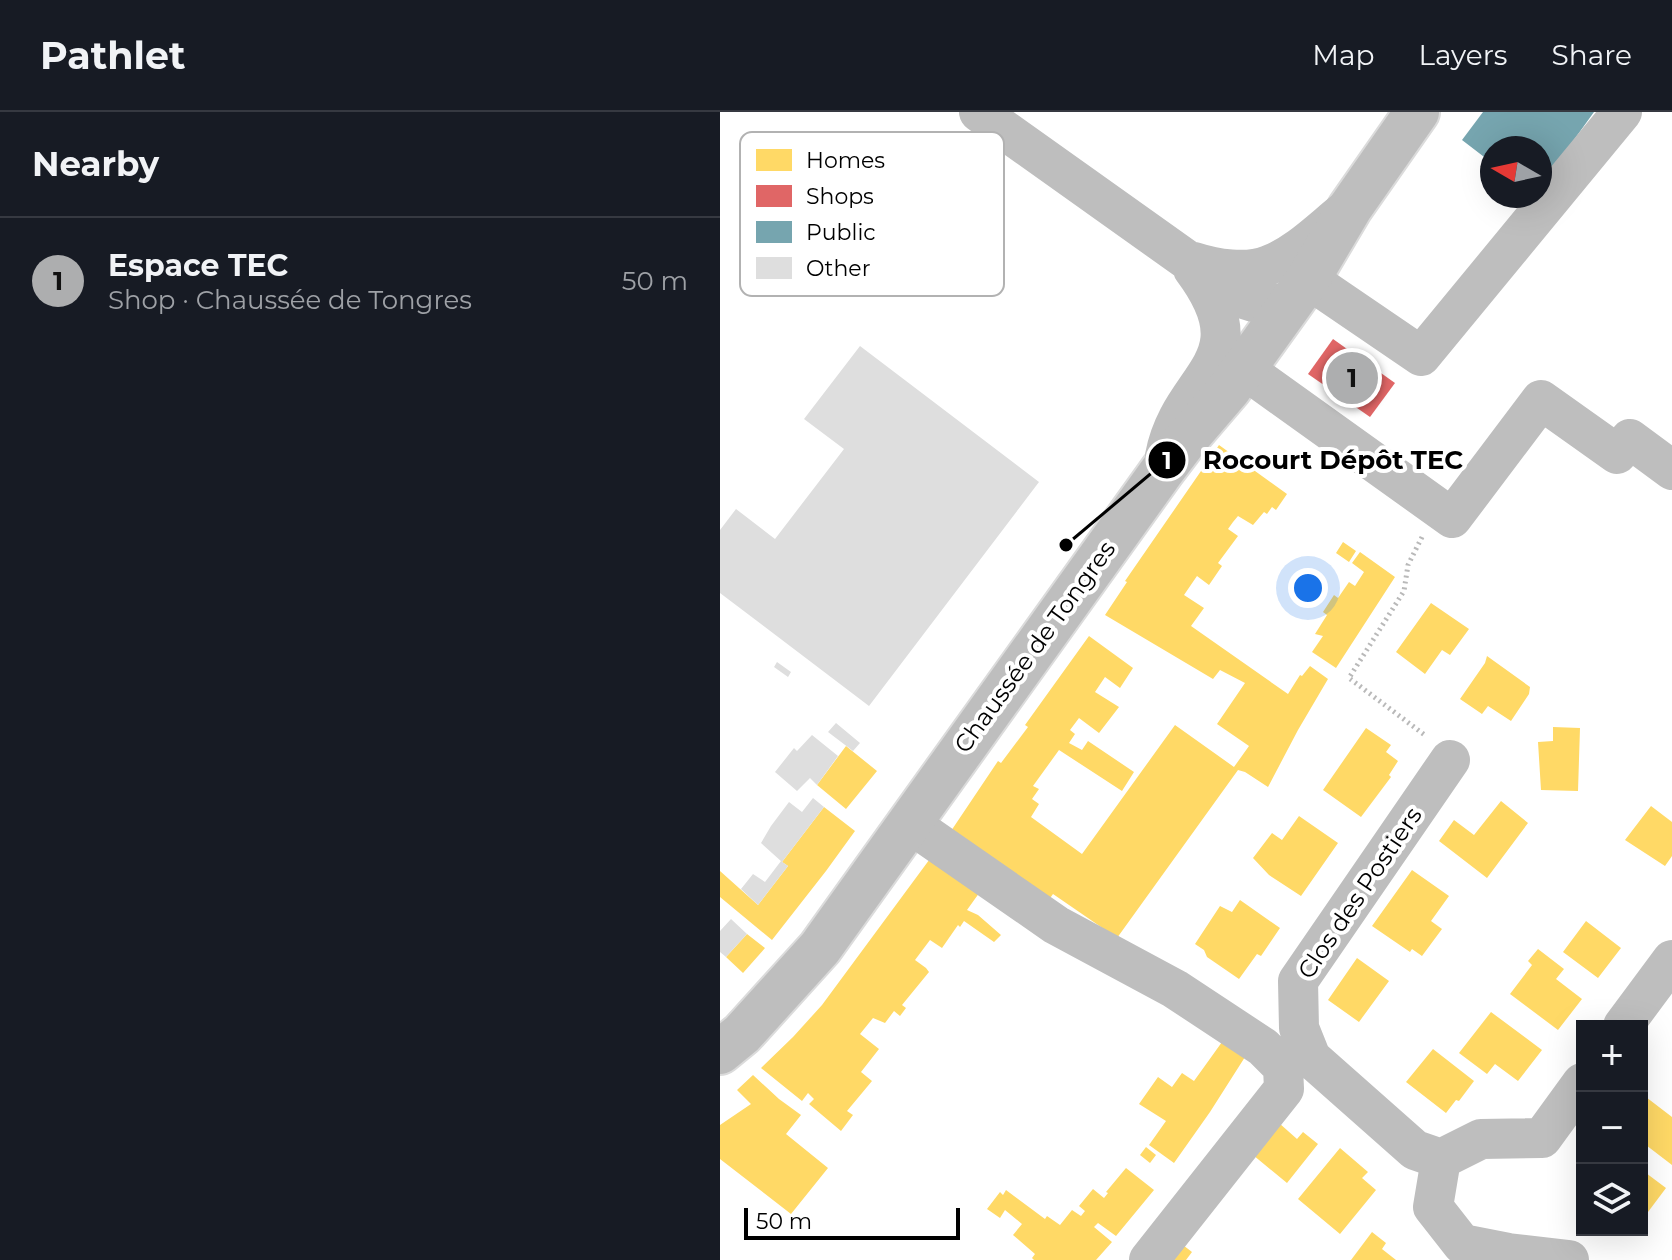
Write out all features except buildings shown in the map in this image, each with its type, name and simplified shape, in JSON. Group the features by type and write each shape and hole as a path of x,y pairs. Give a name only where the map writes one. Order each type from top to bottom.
{"main road":[{"name":"Chaussée de Tongres","path":"720,1052 742,1034 820,948 1162,471 1244,369 1417,112"}],"street":[{"path":"979,112 1239,297 1269,306 1299,291 1421,356 1622,112"},
{"path":"1186,260 1205,266 1238,269 1266,267 1299,248 1350,208"},
{"path":"1162,471 1175,420 1214,365 1220,349 1218,313 1186,260"},
{"path":"1244,369 1452,518 1541,400 1617,454 1630,439 1672,470"},
{"name":"Clos des Postiers","path":"1441,1159 1415,1150 1311,1058 1299,1028 1298,981 1450,760"},
{"path":"909,823 1056,925 1175,989 1263,1047 1283,1067 1284,1089 1149,1260"},
{"path":"1627,1020 1672,960"},
{"path":"1569,1260 1508,1253 1457,1252 1433,1207 1441,1159 1481,1139 1542,1138 1576,1091"}],"path":[{"path":"1439,509 1408,565 1404,591 1349,678 1423,733 1450,760"}],"place":[{"name":"Espace TEC","path":"1352,378"},
{"name":"Rocourt Dépôt TEC","path":"1066,545"}]}
